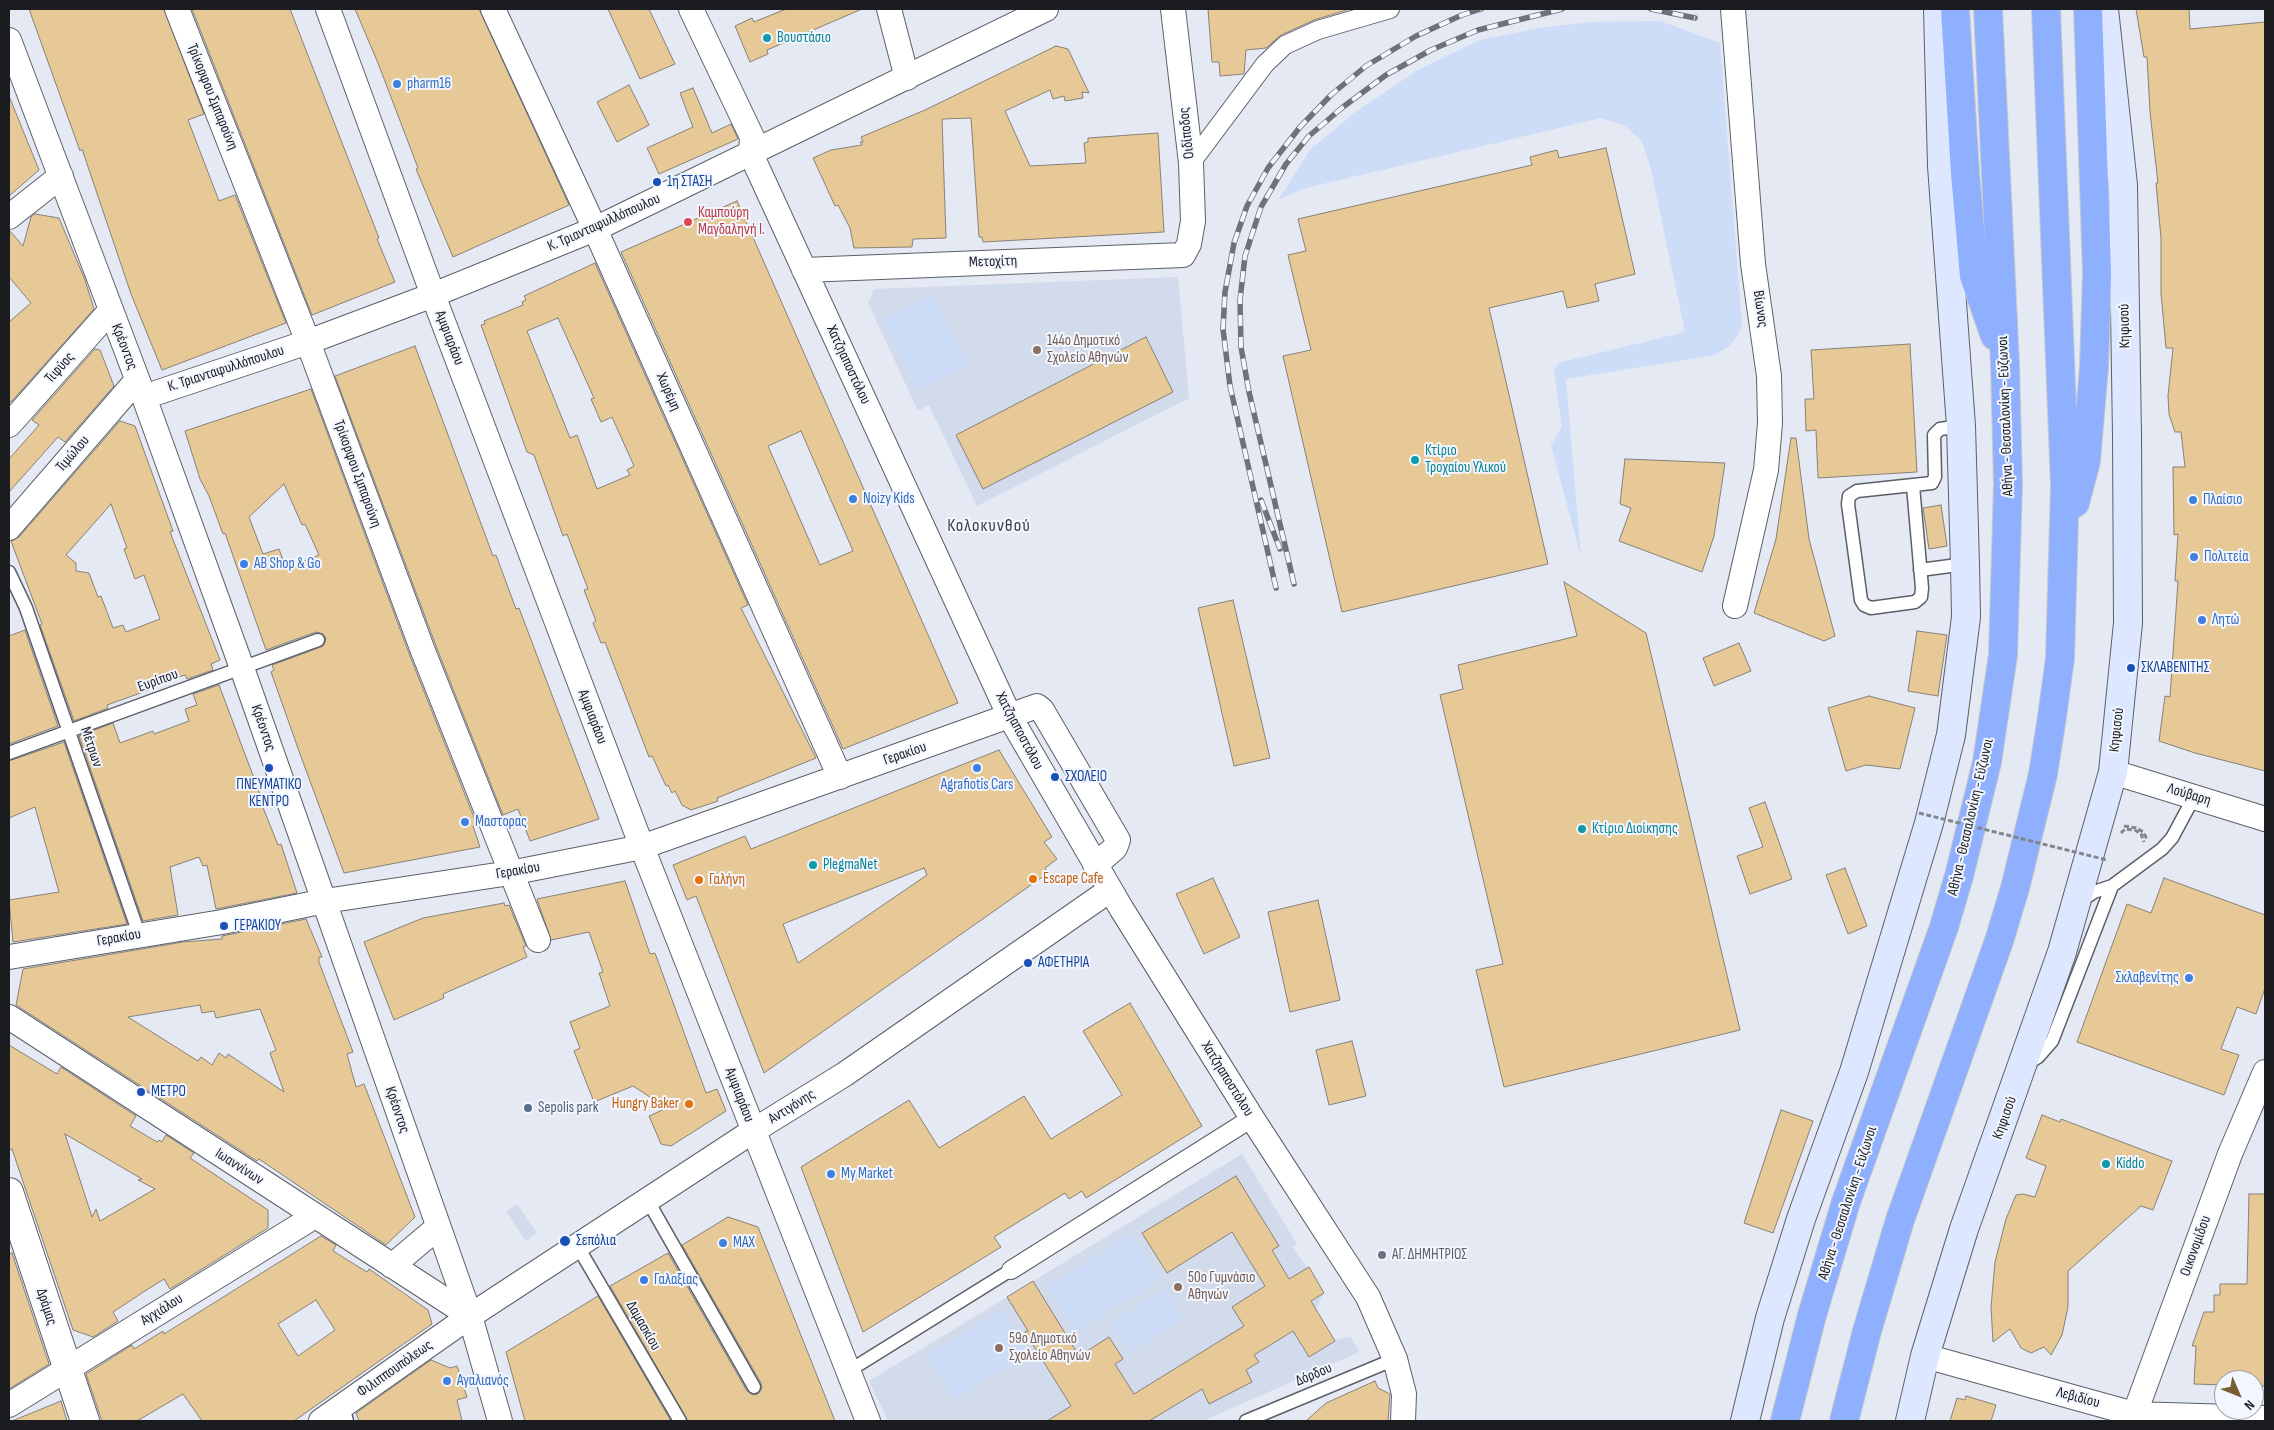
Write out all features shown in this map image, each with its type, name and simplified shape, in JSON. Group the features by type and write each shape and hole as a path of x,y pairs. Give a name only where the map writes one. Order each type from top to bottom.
{"highway":[{"path":"1955,9 1965,173 1974,276 2005,364"},
{"name":"Αθήνα - Θεσσαλονίκη - Εύζωνοι","path":"1785,1421 1827,1261 1846,1202 1944,927 1987,762 2003,655 2008,484 2005,364 1988,9"},
{"path":"1844,1421 1851,1389 1900,1220 1999,941 2015,888 2043,774 2052,717 2060,658 2065,486 2063,386 2046,9"},
{"path":"2063,550 2086,461 2094,367 2097,273 2088,9"},
{"path":"1851,1389 1853,1421"}],"main road":[{"path":"1745,1421 1770,1318 1801,1219 1854,1072 1930,823 1951,735 1966,617 1961,426 1942,166 1938,9"},
{"name":"Κηφισού","path":"1910,1421 1925,1356 1964,1229 2023,1066 2076,905 2113,772 2128,623 2124,185 2104,9"}],"street":[{"name":"Τρίκορφου Σμπαρούνη","path":"177,9 308,342 423,651 538,940"},
{"name":"Αμφιαράου","path":"328,9 433,295 642,847 847,1372 868,1421"},
{"name":"Χωρέμη","path":"493,9 595,229 840,777"},
{"name":"Χατζηαποστόλου","path":"691,9 752,137 751,154 1010,717 1110,890 1252,1118 1368,1297 1395,1359 1404,1394 1403,1421"},
{"path":"889,9 907,78"},
{"name":"Κ. Τριανταφυλλόπουλου","path":"140,388 308,342 433,295 595,229 1046,9"},
{"name":"Οιδίποδος","path":"1173,9 1191,163 1193,221 1190,244 1183,254"},
{"path":"1191,163 1265,64 1285,45 1357,14 1390,9"},
{"name":"Βίωνος","path":"1733,9 1753,264 1769,376 1770,423 1766,470 1735,606"},
{"name":"Κρέοντος","path":"9,40 140,388 325,901 437,1228 470,1316 500,1421"},
{"path":"9,218 61,176"},
{"name":"Μετοχίτη","path":"804,270 1183,254"},
{"name":"Τιφύος","path":"9,425 110,311"},
{"name":"Τιμώλου","path":"9,528 140,388"},
{"name":"Γερακίου","path":"9,957 139,934 222,922 325,901 510,873 642,847 1037,706 1042,710 1114,830 1118,840 1115,848 1095,865"},
{"name":"Λούβαρη","path":"2113,772 2265,819"},
{"name":"Αντιγόνης","path":"470,1316 753,1131 845,1074 1110,890"},
{"name":"Ιωαννίνων","path":"9,1017 470,1316"},
{"name":"Οικονομίδου","path":"2133,1417 2230,1154 2265,1074"},
{"path":"1011,1270 1252,1118"},
{"name":"Δράμας","path":"9,1192 84,1421"},
{"name":"Αγχιάλου","path":"9,1405 314,1216"},
{"path":"392,1266 437,1228"},
{"name":"Φιλιππουπόλεως","path":"321,1421 345,1414 470,1316"},
{"name":"Λεβιδίου","path":"1925,1356 2133,1417 2214,1418"}],"lane":[{"path":"1913,486 1921,596 1915,602 1871,608 1864,605 1861,600 1848,504 1850,496 1857,491 1929,484 1935,477 1934,435 1940,429 1961,426"},
{"path":"1920,570 1965,564"},
{"name":"Μέτρων","path":"9,572 26,608 139,934"},
{"name":"Ευρίπου","path":"9,753 318,640"},
{"path":"2076,905 2094,892 2112,886 2162,848 2172,838 2194,797"},
{"path":"2023,1066 2038,1057 2052,1040 2112,886"},
{"path":"648,1201 754,1387"},
{"name":"Δαμασκίου","path":"578,1246 680,1421"},
{"path":"847,1372 1011,1270"},
{"name":"Δόρδου","path":"1246,1421 1395,1359"}],"path":[{"path":"1919,813 2108,863"},
{"path":"2116,832 2123,826 2137,828 2143,832 2148,844"},
{"path":"2115,840 2125,829 2135,830 2144,839 2142,850"},
{"path":"2108,863 2109,852"},
{"path":"2108,863 2111,857"}],"shaded area":[{"path":"1660,21 1720,43 1742,325 1737,337 1729,346 1715,355 1566,379 1581,557 1551,445 1562,427 1554,371 1558,363 1685,332 1651,169 1642,141 1625,126 1601,118 1306,188 1279,199 1311,149 1353,114 1416,71 1480,40 1539,28 1591,22"},
{"name":"144ο Δημοτικό Σχολείο Αθηνών","path":"1178,277 1189,398 977,506 929,405 918,411 868,303 874,289"},
{"path":"932,294 968,365 918,391 882,319"},
{"name":"50ο Γυμνάσιο Αθηνών","path":"1242,1154 1297,1244 1293,1247 1324,1293 1316,1309 1335,1340 1351,1337 1359,1352 1203,1421 888,1421 869,1381"},
{"path":"517,1204 537,1233 526,1241 506,1212"},
{"path":"1132,1234 1160,1279 1076,1332 1047,1287"},
{"path":"1165,1289 1183,1319 1129,1353 1110,1323"},
{"path":"1001,1310 1028,1353 954,1399 927,1356"}],"building":[{"path":"29,9 164,9 204,114 188,120 219,201 235,195 286,323 162,370 131,294 82,149 80,151"},
{"path":"192,9 290,9 395,282 312,315"},
{"path":"355,9 479,9 569,205 453,257 416,169 418,168 378,63"},
{"path":"608,9 649,9 675,64 640,79"},
{"name":"Βουστάσιο","path":"786,9 862,9 767,50 768,54 750,62 735,26 752,18 754,22"},
{"path":"1208,9 1347,10 1314,20 1281,35 1266,48 1246,50 1244,74 1220,76 1219,62 1212,62"},
{"path":"2136,9 2189,9 2190,29 2265,22 2265,771 2195,753 2159,741 2165,696 2170,697 2178,581 2175,581 2178,534 2174,535 2173,467 2185,467 2181,432 2175,432 2169,414 2168,396 2173,348 2166,348 2161,293 2161,238 2156,183 2158,183 2150,112 2147,57 2144,57"},
{"path":"1056,46 1068,49 1089,93 1082,92 1083,98 1065,101 1064,96 1053,99 1050,90 1005,111 1030,166 1086,163 1084,143 1088,142 1088,138 1158,133 1164,232 983,242 982,237 979,237 971,118 942,119 946,238 913,239 912,247 854,248 850,228 838,205 835,206 813,158 831,150 862,145 860,142 863,142 861,137 925,110"},
{"path":"629,85 649,125 617,142 597,102"},
{"path":"693,88 712,133 731,124 738,139 659,174 647,148 693,127 680,93"},
{"path":"9,96 39,170 9,196"},
{"path":"1606,148 1635,274 1595,284 1599,301 1567,308 1563,291 1489,308 1548,564 1342,612 1283,356 1311,350 1288,255 1306,251 1298,219 1532,165 1530,157 1557,150 1559,158"},
{"path":"737,201 958,703 843,749 621,252","holes":["801,431 853,551 820,565 768,446"]},
{"path":"35,214 59,218 85,280 94,309 11,402 9,400 9,322 31,303 9,277 9,230 23,246 31,217"},
{"path":"595,263 748,605 741,608 816,758 717,798 718,801 691,810 682,805 675,791 672,793 668,785 666,786 652,756 649,757 605,642 601,643 593,623 596,621 584,590 588,589 567,534 563,536 534,455 527,452 481,325 485,324 484,321 523,305 522,302 526,300 524,296","holes":["558,318 594,398 591,399 601,422 612,417 634,466 627,470 630,475 597,489 577,435 570,438 527,331"]},
{"path":"1146,337 1173,392 983,489 956,435"},
{"path":"1910,344 1917,472 1818,478 1816,430 1806,431 1805,399 1814,399 1811,350"},
{"path":"415,346 493,556 496,555 516,609 519,608 599,819 530,841 518,809 503,815 436,646 335,376"},
{"path":"95,349 100,350 114,386 65,442 58,437 9,492 9,459 39,425 32,420"},
{"path":"311,389 410,656 477,825 473,826 480,847 344,873 271,672 274,670 272,665 321,647 324,645 326,638 323,634 316,632 266,650 225,533 223,534 209,496 200,479 185,431","holes":["284,484 302,525 305,524 319,555 286,568 279,549 263,554 249,517"]},
{"path":"120,421 135,426 173,531 170,532 220,660 211,664 213,670 187,679 185,675 148,687 149,690 107,705 108,708 74,721 40,625 42,624 11,541 19,537","holes":["111,504 127,548 124,549 135,579 144,575 160,619 126,632 123,625 113,628 101,596 98,597 89,573 76,571 76,563 66,555"]},
{"path":"1791,438 1796,438 1809,539 1835,636 1824,641 1754,613 1776,539"},
{"path":"1625,459 1725,463 1714,536 1702,572 1619,541 1631,508 1620,504"},
{"path":"1941,505 1947,546 1929,549 1923,508"},
{"name":"Κτίριο Διοίκησης","path":"1564,582 1646,633 1740,1030 1504,1087 1476,970 1503,964 1440,695 1463,689 1458,665 1577,636"},
{"path":"1233,600 1270,758 1234,766 1198,608"},
{"path":"25,630 58,726 9,744 9,636"},
{"path":"1917,631 1947,635 1938,696 1908,691"},
{"path":"1739,643 1751,671 1714,686 1703,658"},
{"path":"219,685 260,794 258,795 278,845 281,844 297,893 216,909 207,865 203,866 199,857 170,867 178,915 143,921 79,736 113,723 120,743 153,731 154,734 189,721 185,709 197,705 193,694"},
{"path":"1869,696 1915,708 1900,769 1866,765 1846,771 1828,708"},
{"path":"64,742 127,924 13,942 9,900 59,892 35,807 9,818 9,761"},
{"path":"999,750 1052,837 1044,842 1057,859 1045,868 1048,873 764,1073 696,896 687,900 673,865 745,836 751,849","holes":["924,868 927,875 798,963 783,924"]},
{"path":"1765,802 1792,879 1750,894 1737,856 1763,847 1749,808"},
{"path":"1845,868 1867,926 1848,934 1826,875"},
{"path":"1213,878 1240,937 1204,954 1176,894"},
{"name":"Σκλαβενίτης","path":"2164,878 2265,915 2265,988 2256,1014 2237,1007 2221,1049 2239,1055 2224,1095 2077,1042 2127,904 2151,913"},
{"path":"625,881 650,954 655,953 706,1093 717,1089 726,1111 671,1146 661,1144 649,1116 667,1108 633,1086 594,1102 574,1051 580,1048 570,1022 610,1006 599,973 603,972 589,932 551,940 537,899"},
{"path":"1318,900 1340,1000 1290,1012 1268,912"},
{"path":"504,903 505,906 509,905 526,946 523,947 527,957 443,994 444,998 394,1020 364,942 423,918"},
{"path":"306,919 322,957 319,957 319,962 353,1052 347,1054 356,1087 364,1084 415,1217 386,1245 259,1159 257,1161 16,1005 23,969 183,942 222,939 222,936","holes":["200,1005 202,1013 214,1011 216,1018 260,1009 276,1050 270,1053 284,1092 228,1054 226,1058 219,1053 212,1065 201,1057 198,1061 128,1017"]},
{"path":"1130,1003 1202,1126 1086,1198 1082,1191 1069,1199 1065,1193 994,1237 1001,1247 863,1332 801,1167 909,1100 939,1148 1024,1096 1051,1139 1122,1095 1083,1031"},
{"path":"1352,1041 1366,1096 1329,1105 1316,1050"},
{"path":"9,1045 57,1074 61,1067 136,1116 130,1126 157,1142 159,1140 162,1142 166,1135 194,1153 190,1158 268,1210 268,1228 170,1289 164,1279 113,1312 118,1321 93,1337 73,1330 12,1149 9,1150","holes":["65,1134 142,1179 138,1180 155,1189 100,1221 96,1209 92,1217"]},
{"path":"1781,1110 1813,1121 1773,1233 1744,1223"},
{"path":"2042,1115 2060,1122 2061,1119 2172,1161 2153,1210 2141,1206 2068,1271 2068,1307 2062,1335 2051,1355 2044,1347 2031,1353 2021,1348 2010,1329 1993,1342 1991,1307 1995,1262 2006,1219 2016,1195 2023,1194 2035,1197 2046,1166 2026,1158"},
{"path":"1236,1176 1279,1246 1272,1250 1289,1279 1309,1267 1324,1293 1311,1301 1335,1341 1309,1357 1293,1331 1254,1355 1259,1362 1246,1370 1252,1382 1209,1404 1202,1389 1149,1421 1047,1421 1071,1406 1025,1332 1028,1331 1007,1297 1033,1281 1079,1356 1109,1337 1123,1359 1115,1364 1134,1394 1244,1326 1232,1307 1265,1286 1232,1232 1167,1273 1142,1233"},
{"path":"2249,1194 2265,1194 2265,1386 2264,1370 2214,1370 2214,1385 2194,1384 2196,1346 2192,1346 2204,1312 2214,1312 2214,1295 2220,1295 2220,1284 2247,1284"},
{"path":"728,1217 758,1227 835,1421 688,1421 610,1286 668,1253 747,1391 753,1395 758,1394 762,1388 761,1383 682,1245"},
{"path":"321,1236 336,1245 333,1251 367,1272 369,1269 428,1310 432,1324 294,1421 202,1421 183,1394 137,1421 102,1421 86,1374 132,1345 134,1349 163,1331 164,1334","holes":["316,1300 335,1330 298,1356 278,1324"]},
{"path":"12,1253 49,1364 9,1389 9,1254"},
{"path":"598,1296 671,1421 525,1421 506,1352"},
{"path":"431,1360 450,1368 457,1366 467,1397 457,1400 462,1421 359,1421 356,1413"},
{"path":"1375,1381 1378,1388 1390,1394 1388,1421 1306,1421 1326,1403"},
{"path":"1966,1396 1996,1405 1991,1421 1950,1421 1957,1398 1965,1400"},
{"path":"61,1401 67,1421 12,1421"}],"railway":[{"path":"1276,588 1230,386 1223,329 1225,292 1234,243 1247,206 1268,168 1300,127 1332,94 1366,66 1416,36 1462,15 1481,9"},
{"path":"1294,584 1249,392 1241,347 1240,300 1245,256 1261,207 1286,164 1309,136 1343,107 1386,75 1431,50 1478,30 1562,9"},
{"path":"1651,9 1695,18"},
{"path":"1261,500 1280,549"}],"place":[{"name":"Βουστάσιο","path":"767,38"},
{"name":"pharm16","path":"397,84"},
{"name":"1η ΣΤΑΣΗ","path":"657,182"},
{"name":"Καμπούρη Μαγδαληνή Ι.","path":"688,222"},
{"name":"144ο Δημοτικό Σχολείο Αθηνών","path":"1037,350"},
{"name":"Κτίριο Τροχαίου Υλικού","path":"1415,460"},
{"name":"Noizy Kids","path":"853,499"},
{"name":"Πλαίσιο","path":"2193,500"},
{"name":"Πολιτεία","path":"2194,557"},
{"name":"ΑΒ Shop & Go","path":"244,564"},
{"name":"Λητώ","path":"2202,620"},
{"name":"ΣΚΛΑΒΕΝΙΤΗΣ","path":"2131,668"},
{"name":"ΠΝΕΥΜΑΤΙΚΟ ΚΕΝΤΡΟ","path":"269,768"},
{"name":"Agrafiotis Cars","path":"977,768"},
{"name":"ΣΧΟΛΕΙΟ","path":"1055,777"},
{"name":"Μαστορας","path":"465,822"},
{"name":"Κτίριο Διοίκησης","path":"1582,829"},
{"name":"PlegmaNet","path":"813,865"},
{"name":"Escape Cafe","path":"1033,879"},
{"name":"Γαλήνη","path":"699,880"},
{"name":"ΓΕΡΑΚΙΟΥ","path":"224,926"},
{"name":"ΑΦΕΤΗΡΙΑ","path":"1028,963"},
{"name":"Σκλαβενίτης","path":"2189,978"},
{"name":"ΜΕΤΡΟ","path":"141,1092"},
{"name":"Hungry Baker","path":"689,1104"},
{"name":"Sepolis park","path":"528,1108"},
{"name":"Kiddo","path":"2106,1164"},
{"name":"My Market","path":"831,1174"},
{"name":"Σεπόλια","path":"565,1241"},
{"name":"MAX","path":"723,1243"},
{"name":"ΑΓ. ΔΗΜΗΤΡΙΟΣ","path":"1382,1255"},
{"name":"Γαλαξίας","path":"644,1280"},
{"name":"50ο Γυμνάσιο Αθηνών","path":"1178,1287"},
{"name":"59ο Δημοτικό Σχολείο Αθηνών","path":"999,1348"},
{"name":"Αγαλιανός","path":"447,1381"}],"district":[{"name":"Κολοκυνθού","path":"989,526"}]}
